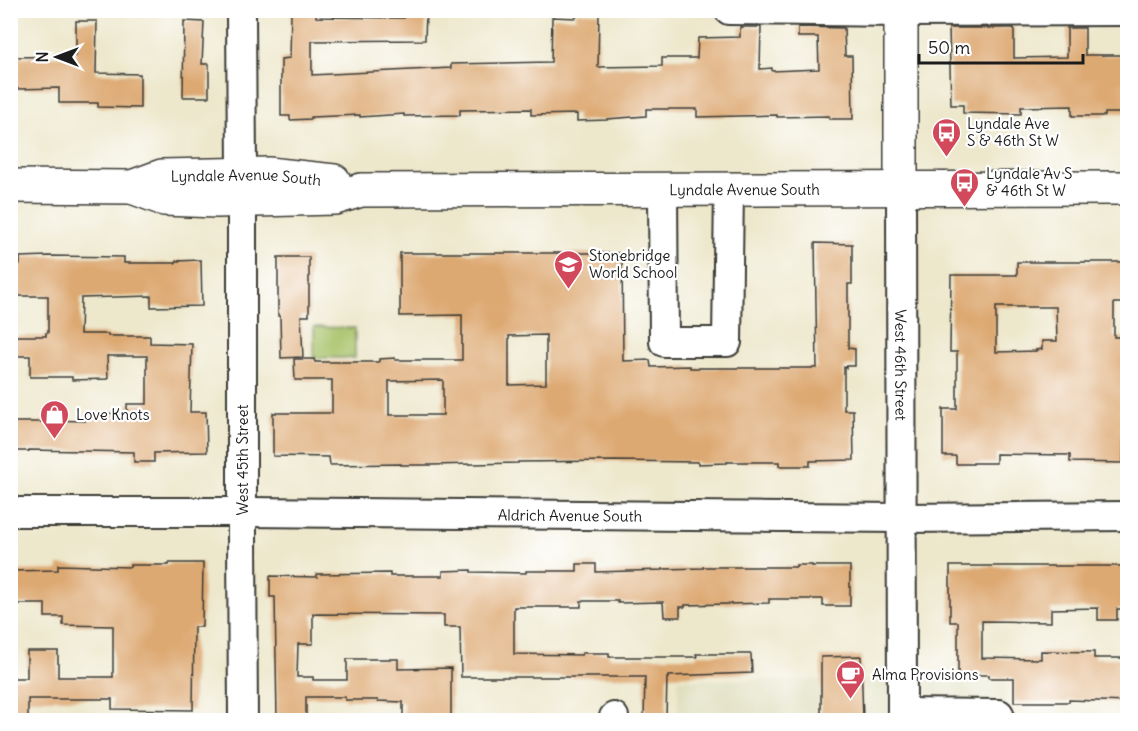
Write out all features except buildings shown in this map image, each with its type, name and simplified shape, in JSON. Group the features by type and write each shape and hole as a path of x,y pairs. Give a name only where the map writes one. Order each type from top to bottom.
{"main road":[{"name":"West 46th Street","path":"901,11 901,188"},
{"name":"Lyndale Avenue South","path":"10,186 132,187 164,198 217,201 268,174 336,181 361,190 1128,188"}],"street":[{"name":"West 45th Street","path":"241,10 243,720"},
{"path":"729,10 1128,11"},
{"name":"West 46th Street","path":"901,188 902,717"},
{"path":"663,189 664,342 727,342 729,189"},
{"name":"Aldrich Avenue South","path":"10,512 902,518 1128,516"},
{"path":"902,717 999,714"}],"shaded area":[{"path":"678,680 1005,680 1005,720 678,720"}],"green space":[{"path":"314,327 355,328 355,358 314,358"}],"place":[{"name":"Lyndale Ave S & 46th St W","path":"946,158"},
{"name":"Lyndale Av S & 46th St W","path":"965,208"},
{"name":"Stonebridge World School","path":"568,290"},
{"name":"Love Knots","path":"55,440"},
{"name":"Alma Provisions","path":"851,700"}]}
